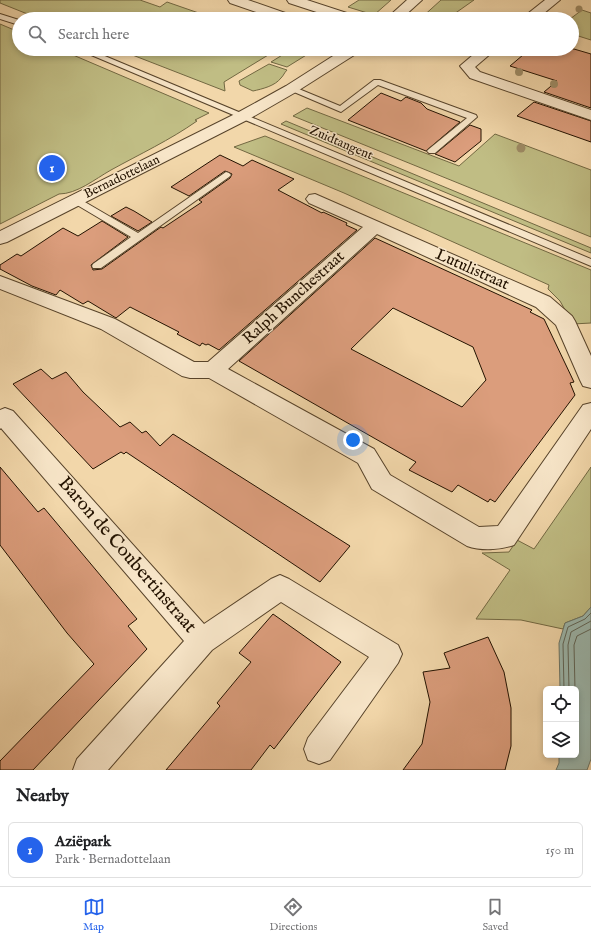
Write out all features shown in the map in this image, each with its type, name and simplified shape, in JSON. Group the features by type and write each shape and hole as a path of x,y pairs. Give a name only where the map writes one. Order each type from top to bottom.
{"street":[{"path":"235,0 268,12"},
{"path":"294,0 318,12"},
{"path":"401,12 415,0"},
{"path":"537,12 553,0"},
{"name":"Bernadottelaan","path":"0,238 243,116 291,89 343,56"},
{"path":"480,56 467,66 474,75 591,115"},
{"name":"Lutulistraat","path":"315,199 542,302 565,321 591,380"},
{"name":"Ralph Bunchestraat","path":"213,370 374,227"},
{"path":"0,282 108,324 190,370 213,370 366,456 381,482 476,538 504,537 591,410"},
{"name":"Baron de Coubertinstraat","path":"0,420 5,417 202,640 88,770"},
{"path":"202,640 280,587 388,654 319,749"}],"lane":[{"path":"0,16 12,20"},
{"name":"Zuidtangent","path":"98,56 591,263"},
{"path":"291,89 341,109 377,82 473,118 432,151"},
{"path":"97,266 226,175"},
{"path":"76,200 138,236"}],"shaded area":[{"path":"0,0 140,0 160,7 167,2 196,12 22,12 0,3"},
{"path":"359,0 391,0 377,12 364,12 348,7"},
{"path":"441,0 474,0 457,12 428,12"},
{"path":"582,10 591,13 591,40 579,36 579,12"},
{"path":"0,24 12,29 12,56 75,56 209,113 195,120 197,121 155,147 79,189 72,192 59,194 0,224"},
{"path":"135,56 267,56 224,82 225,91"},
{"path":"281,56 305,56 287,67 271,62"},
{"path":"269,64 287,70 278,81 268,87 253,91 240,85 239,81"},
{"path":"307,108 459,166 495,134 591,170 591,237 293,116"},
{"path":"286,121 591,248 591,253 281,124"},
{"path":"265,136 591,270 591,323 573,324 560,301 548,289 549,285 344,193 234,147"},
{"path":"591,467 591,607 583,616 565,623 563,629 521,620 476,619 510,570 482,553 509,552 517,540 534,549"}],"water":[{"path":"591,607 591,759 587,770 556,770 559,763 559,758 579,758 579,686 560,686 559,643 565,623 583,616"}],"building":[{"path":"579,50 591,54 591,108 544,92 557,81 510,66 522,56 579,56"},
{"path":"381,93 401,101 406,97 421,103 427,109 460,122 426,151 348,120"},
{"path":"534,102 591,121 591,142 517,116"},
{"path":"470,125 481,129 481,141 455,162 435,154"},
{"path":"220,155 243,166 252,160 294,179 278,190 322,213 323,212 347,223 346,225 357,230 219,350 208,344 206,345 202,343 200,346 177,334 179,332 130,307 116,318 88,301 83,304 60,290 56,295 32,286 0,269 0,265 17,254 21,256 63,228 78,236 102,221 128,237 91,265 93,270 102,269 161,227 163,228 202,202 199,200 230,178 232,174 225,171 189,196 171,187"},
{"path":"126,207 152,222 138,231 111,216"},
{"path":"375,238 532,310 530,312 544,319 574,382 570,383 575,395 495,502 490,499 488,502 458,485 452,492 409,470 416,462 239,361","holes":["393,308 473,347 486,380 462,407 351,349"]},
{"path":"41,369 52,379 66,372 83,392 120,427 130,422 142,433 146,431 160,446 173,434 350,546 320,582 126,452 124,454 121,452 93,469 13,384"},
{"path":"0,467 38,512 44,508 137,619 128,626 147,649 33,770 0,770 0,761 94,664 67,633 0,545"},
{"path":"273,614 341,662 274,749 270,745 251,770 166,770 220,706 217,703 251,662 239,653"},
{"path":"488,637 504,672 511,708 511,746 505,770 403,770 422,744 430,702 423,672 450,668 444,653"}],"place":[{"name":"Aziëpark","path":"52,168"}]}
